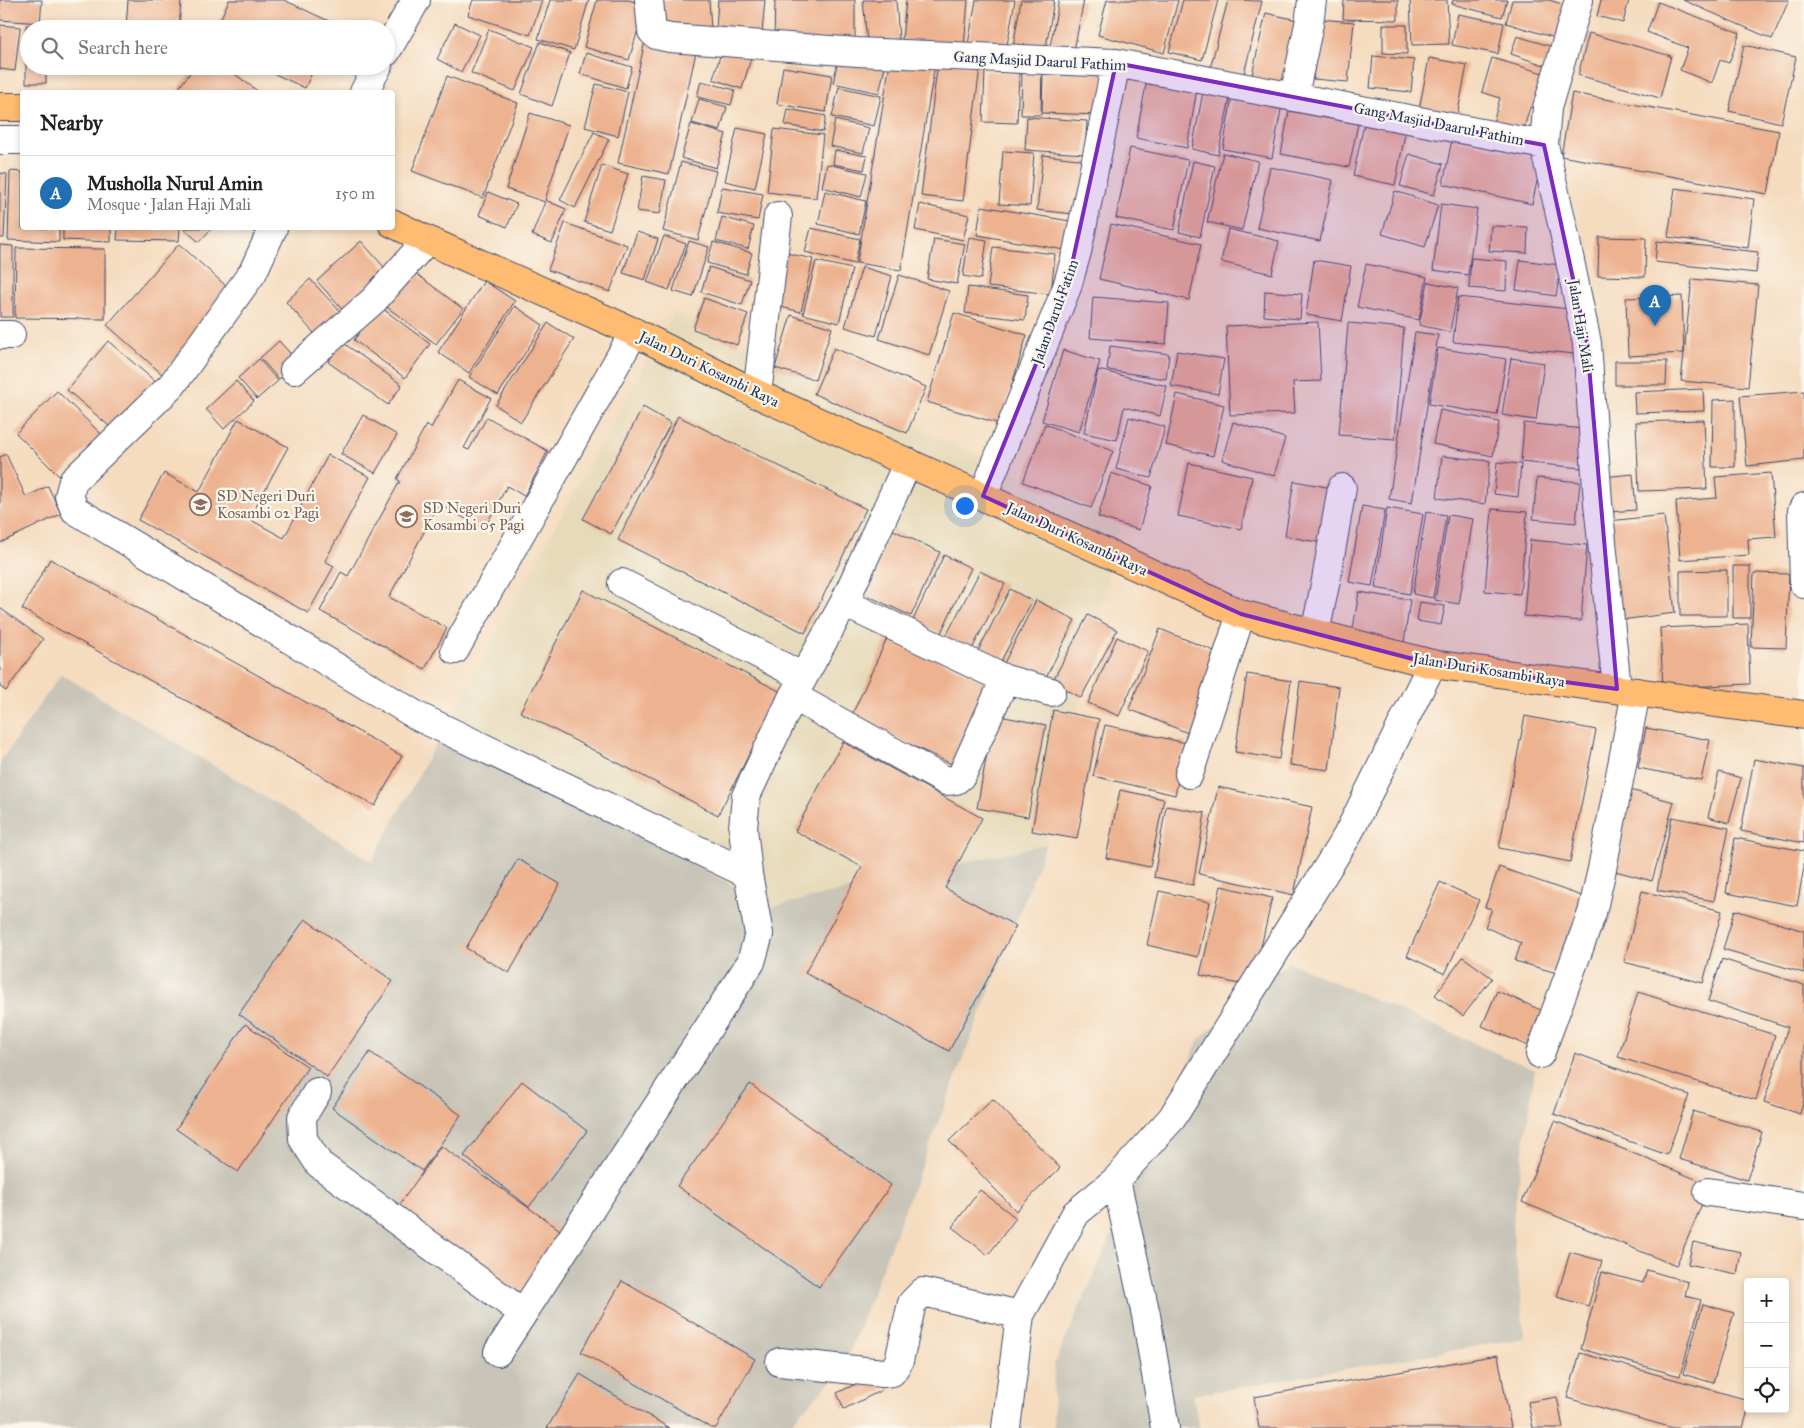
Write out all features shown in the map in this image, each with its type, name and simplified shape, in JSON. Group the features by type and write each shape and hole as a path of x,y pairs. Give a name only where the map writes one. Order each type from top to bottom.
{"main road":[{"path":"0,107 20,107"},
{"name":"Jalan Duri Kosambi Raya","path":"395,224 634,332 757,394 1241,614 1432,664 1804,716"}],"street":[{"path":"395,36 416,0"},
{"name":"Gang Masjid Daarul Fathim","path":"649,0 652,31 656,35 670,38 857,52 1116,63 1544,144"},
{"path":"1294,96 1312,0"},
{"name":"Jalan Haji Mali","path":"1540,1054 1592,913 1602,869 1626,691 1598,503 1587,343 1544,144 1548,108 1579,0"},
{"name":"Jalan Darul Fatim","path":"983,496 1067,287 1077,252 1116,63"},
{"path":"365,90 373,75"},
{"path":"0,140 20,140"},
{"path":"757,394 778,216"},
{"path":"272,230 253,272 172,385 73,481 69,496 75,510 419,717 748,874"},
{"path":"294,370 374,300 427,240"},
{"path":"455,650 634,332"},
{"path":"498,1352 751,962 759,934 748,874 743,828 746,796 798,687 844,603 908,462"},
{"path":"1315,633 1342,488"},
{"path":"1804,507 1802,511 1804,584"},
{"path":"622,582 798,687 946,780 956,780 962,775 1005,679"},
{"path":"844,603 1005,679 1051,692"},
{"path":"1189,774 1241,614"},
{"path":"1006,1428 1020,1315 1076,1213 1116,1180 1172,1118 1347,836 1432,664"},
{"path":"318,1092 302,1117 303,1138 319,1164 523,1313"},
{"path":"1116,1180 1146,1315 1165,1428"},
{"path":"1708,1192 1804,1206"},
{"path":"780,1362 883,1373 892,1372 899,1361 912,1303 923,1292 1020,1315"}],"highlighted area":[{"path":"1116,63 1544,145 1587,343 1617,689 1432,664 1241,614 983,496 1067,287"}],"shaded area":[{"path":"674,311 1121,523 1046,844 772,907 445,727"},
{"path":"61,674 372,861 445,727 772,907 1046,844 843,1369 786,1428 0,1428 0,762"},
{"path":"1289,962 1535,1070 1512,1225 1525,1338 1193,1395 1199,1428 1053,1428 1054,1365 1199,1039"}],"building":[{"path":"0,0 42,0 40,20 20,22 0,20"},
{"path":"128,0 181,0 180,20 127,20"},
{"path":"229,0 284,0 326,20 220,20"},
{"path":"473,0 542,0 530,35 468,15"},
{"path":"550,0 589,0 574,50 538,39"},
{"path":"597,0 629,0 645,5 629,60 584,47"},
{"path":"661,0 709,0 711,28 664,32"},
{"path":"718,0 765,0 762,33 716,29"},
{"path":"775,0 855,0 855,41 774,40"},
{"path":"863,0 896,0 899,39 867,42"},
{"path":"906,0 968,0 964,46 902,40"},
{"path":"976,0 1015,0 1006,51 968,44"},
{"path":"1021,0 1054,0 1045,53 1013,47"},
{"path":"1059,0 1084,0 1074,50 1050,46"},
{"path":"1107,0 1178,0 1164,53 1098,35"},
{"path":"1183,0 1218,0 1202,60 1169,52"},
{"path":"1228,0 1262,1 1243,78 1210,69"},
{"path":"1344,0 1398,0 1398,20 1343,19"},
{"path":"1410,0 1447,0 1449,44 1412,45"},
{"path":"1453,0 1507,0 1502,17 1452,4"},
{"path":"1512,0 1549,0 1572,7 1562,40 1506,23"},
{"path":"1601,0 1629,0 1623,23 1597,16"},
{"path":"1683,0 1789,0 1772,39"},
{"path":"1658,2 1740,33 1729,63 1720,60 1712,83 1680,70 1688,48 1647,32"},
{"path":"1266,13 1306,22 1291,88 1251,79"},
{"path":"1458,14 1504,23 1498,54 1452,45"},
{"path":"1319,19 1354,22 1348,82 1313,79"},
{"path":"455,23 480,35 461,72 437,59"},
{"path":"0,25 20,27 15,71 0,69"},
{"path":"1383,25 1407,25 1407,54 1383,53"},
{"path":"489,29 534,47 515,91 471,73"},
{"path":"1589,33 1671,56 1660,98 1578,75"},
{"path":"1517,36 1553,47 1547,66 1511,54"},
{"path":"645,41 696,52 669,174 618,163"},
{"path":"540,42 570,53 552,106 521,94"},
{"path":"724,43 753,51 742,89 713,79"},
{"path":"1744,45 1796,57 1781,123 1729,111"},
{"path":"586,53 632,67 626,88 580,74"},
{"path":"839,56 885,67 879,93 833,83"},
{"path":"891,56 935,64 901,270 857,263"},
{"path":"1373,56 1414,60 1411,92 1370,88"},
{"path":"1429,58 1467,65 1457,117 1419,110"},
{"path":"1492,58 1550,75 1540,110 1530,107 1523,132 1493,123 1500,98 1482,92"},
{"path":"938,61 980,67 963,201 921,196"},
{"path":"1022,65 1042,66 1041,115 1021,115"},
{"path":"783,67 832,75 826,112 777,104"},
{"path":"1043,68 1103,70 1101,115 1042,113"},
{"path":"985,71 1019,73 1017,123 983,122"},
{"path":"1148,74 1198,83 1187,148 1136,138"},
{"path":"26,75 46,75 46,83 26,83"},
{"path":"188,75 236,75 256,90 179,90 178,89"},
{"path":"277,75 311,75 305,88"},
{"path":"447,76 518,103 483,198 412,171"},
{"path":"701,81 735,90 731,105 697,97"},
{"path":"1205,82 1232,88 1218,155 1192,149"},
{"path":"596,84 628,92 618,136 585,127"},
{"path":"839,87 881,96 874,126 832,117"},
{"path":"1233,90 1283,99 1272,158 1223,149"},
{"path":"1572,93 1779,131 1768,194 1561,156"},
{"path":"699,99 727,107 720,131 692,123"},
{"path":"1291,100 1360,114 1349,167 1281,154"},
{"path":"788,109 826,116 823,132 785,125"},
{"path":"530,113 569,125 545,200 566,209 552,243 532,235 545,202 506,189"},
{"path":"1366,115 1407,124 1395,185 1353,176"},
{"path":"1027,117 1087,121 1085,154 1025,150"},
{"path":"835,120 869,128 863,153 830,146"},
{"path":"691,124 726,134 716,168 681,158"},
{"path":"737,128 767,134 755,188 725,181"},
{"path":"774,129 823,135 816,198 767,192"},
{"path":"594,132 609,139 575,208 560,200"},
{"path":"1452,139 1542,159 1532,204 1443,184"},
{"path":"1130,148 1188,160 1174,230 1116,218"},
{"path":"835,150 867,156 864,170 833,164"},
{"path":"1003,151 1034,153 1030,206 999,204"},
{"path":"1223,153 1258,161 1242,230 1207,222"},
{"path":"1409,154 1443,164 1434,195 1400,186"},
{"path":"1043,155 1087,160 1082,215 1037,210"},
{"path":"1193,161 1215,166 1200,237 1179,232"},
{"path":"681,162 716,171 698,240 663,231"},
{"path":"827,164 867,173 861,197 822,187"},
{"path":"602,165 628,174 610,230 584,222"},
{"path":"1270,167 1333,180 1320,241 1257,228"},
{"path":"10,171 20,172 20,230 59,230 59,242 8,240"},
{"path":"0,173 7,174 4,238 0,238"},
{"path":"643,176 666,180 660,214 637,211"},
{"path":"722,187 763,194 758,220 717,213"},
{"path":"1675,188 1754,199 1748,248 1668,237"},
{"path":"825,191 866,201 859,234 818,224"},
{"path":"1395,191 1438,205 1425,247 1382,234"},
{"path":"488,192 517,204 507,227 479,215"},
{"path":"920,204 969,215 963,240 915,230"},
{"path":"1441,204 1477,209 1468,275 1433,270"},
{"path":"981,206 1076,222 1071,251 977,235"},
{"path":"722,217 754,226 748,249 716,241"},
{"path":"565,223 627,245 610,292 548,270"},
{"path":"1111,224 1201,244 1189,300 1099,279"},
{"path":"1491,226 1528,227 1527,253 1489,251"},
{"path":"811,228 860,239 855,264 805,252"},
{"path":"1228,229 1279,241 1272,274 1221,262"},
{"path":"63,230 111,230 111,242 63,240"},
{"path":"118,230 180,230 179,241 117,240"},
{"path":"185,230 210,230 199,242"},
{"path":"637,232 658,239 645,280 623,273"},
{"path":"664,236 686,244 669,290 647,282"},
{"path":"969,237 987,240 981,279 963,276"},
{"path":"1599,237 1646,238 1645,277 1598,276"},
{"path":"934,239 965,244 957,284 927,279"},
{"path":"361,241 391,275 347,315 317,281"},
{"path":"689,241 709,247 693,297 673,291"},
{"path":"1657,241 1758,252 1756,273 1655,262"},
{"path":"713,242 752,253 746,274 707,263"},
{"path":"179,244 234,293 162,374 107,325"},
{"path":"0,245 13,246 13,317 0,317"},
{"path":"993,247 1055,254 1051,294 988,287"},
{"path":"16,248 105,249 105,319 15,318"},
{"path":"782,252 813,259 801,312 769,304"},
{"path":"1471,258 1507,261 1506,291 1469,288"},
{"path":"1314,260 1351,266 1342,321 1306,315"},
{"path":"1520,260 1561,265 1556,296 1516,290"},
{"path":"816,261 852,269 839,323 803,314"},
{"path":"1366,264 1427,277 1419,320 1357,307"},
{"path":"406,266 463,309 436,344 379,301"},
{"path":"709,267 750,280 742,305 701,292"},
{"path":"862,267 892,276 876,336 845,327"},
{"path":"899,275 949,291 929,355 879,339"},
{"path":"310,279 347,319 322,342 286,302"},
{"path":"1692,279 1758,285 1748,387 1681,381"},
{"path":"484,281 515,301 469,373 438,352"},
{"path":"1428,282 1458,288 1450,332 1419,325"},
{"path":"968,287 1028,295 1025,320 965,313"},
{"path":"1265,291 1302,294 1300,319 1264,316"},
{"path":"1682,296 1684,353 1628,356 1626,298"},
{"path":"1093,297 1169,303 1166,344 1090,338"},
{"path":"1458,297 1579,310 1575,354 1453,342"},
{"path":"704,298 748,314 737,345 693,329"},
{"path":"379,306 430,344 405,378 354,340"},
{"path":"515,306 543,325 498,395 469,377"},
{"path":"954,313 1027,335 1000,424 927,402"},
{"path":"791,315 832,328 815,380 775,368"},
{"path":"1318,322 1321,381 1293,382 1295,413 1230,415 1226,326"},
{"path":"548,323 574,339 521,422 496,405"},
{"path":"1348,323 1404,328 1395,439 1339,435"},
{"path":"1415,332 1438,335 1412,503 1389,499"},
{"path":"108,341 157,383 116,432 67,390"},
{"path":"279,341 298,362 279,379 260,358"},
{"path":"342,342 402,385 388,405 328,362"},
{"path":"1110,346 1169,354 1166,379 1107,370"},
{"path":"834,348 926,387 907,433 814,394"},
{"path":"1438,348 1506,359 1497,415 1429,404"},
{"path":"1063,350 1100,361 1079,432 1042,421"},
{"path":"1177,351 1224,359 1218,394 1171,386"},
{"path":"1511,358 1544,363 1536,420 1502,415"},
{"path":"259,359 278,381 257,399 238,378"},
{"path":"1615,361 1667,361 1666,385 1615,385"},
{"path":"1098,370 1167,386 1160,416 1124,407 1117,440 1084,433"},
{"name":"SD Negeri Duri Kosambi 05 Pagi","path":"458,380 491,398 464,448 469,450 487,417 548,451 524,496 507,486 484,529 439,504 389,597 447,628 425,669 320,611 341,572 348,576 400,481 397,479 426,425 431,428"},
{"path":"236,381 254,401 224,429 206,409"},
{"path":"1703,389 1704,411 1635,413 1634,392"},
{"path":"57,391 101,434 59,476 16,433"},
{"path":"1804,391 1804,460 1747,466 1740,396"},
{"path":"1177,394 1224,405 1213,456 1166,445"},
{"path":"1735,399 1735,467 1712,467 1713,400"},
{"path":"643,407 671,423 611,534 583,519"},
{"path":"1440,410 1499,422 1493,456 1433,444"},
{"path":"363,415 397,435 375,473 341,454"},
{"path":"678,416 866,509 805,633 618,540"},
{"path":"1129,417 1165,427 1151,478 1116,469"},
{"name":"SD Negeri Duri Kosambi 02 Pagi","path":"238,419 288,447 249,519 284,538 328,455 370,477 325,561 334,566 308,613 138,520 164,473 199,492"},
{"path":"1704,420 1707,489 1639,491 1636,422"},
{"path":"1233,422 1285,438 1274,476 1222,460"},
{"path":"1524,423 1584,429 1581,468 1521,462"},
{"path":"1045,424 1113,451 1091,508 1023,482"},
{"path":"6,454 26,497 48,486 61,514 0,543 0,457"},
{"path":"1442,456 1490,461 1485,504 1437,498"},
{"path":"1497,462 1521,464 1518,497 1494,494"},
{"path":"1189,463 1252,477 1241,529 1178,516"},
{"path":"1111,473 1152,486 1139,530 1098,517"},
{"path":"1771,473 1776,537 1748,539 1749,555 1680,560 1676,501 1717,498 1715,477"},
{"path":"1633,474 1636,510 1608,512 1604,477"},
{"path":"1537,478 1580,482 1576,523 1533,519"},
{"path":"1294,481 1332,488 1323,543 1285,536"},
{"path":"1362,506 1385,510 1372,586 1349,582"},
{"path":"1387,508 1423,514 1410,594 1375,588"},
{"path":"1492,509 1527,512 1520,594 1485,591"},
{"path":"1426,512 1446,515 1433,598 1413,594"},
{"path":"1448,515 1473,519 1459,604 1435,600"},
{"path":"1664,515 1675,613 1621,620 1609,521"},
{"path":"891,529 940,552 911,616 862,593"},
{"path":"1530,540 1587,545 1581,621 1524,616"},
{"path":"944,555 971,568 941,633 913,620"},
{"path":"50,559 402,756 375,806 22,609"},
{"path":"1733,566 1750,566 1750,618 1733,618"},
{"path":"1727,570 1727,616 1680,616 1680,571"},
{"path":"980,571 1005,584 971,651 945,638"},
{"path":"1754,573 1789,574 1786,648 1751,647"},
{"path":"1010,589 1032,601 1000,663 978,651"},
{"path":"583,590 781,692 718,815 520,712"},
{"path":"1359,592 1410,600 1404,643 1352,635"},
{"path":"1036,600 1075,620 1043,683 1004,663"},
{"path":"1420,602 1445,606 1441,625 1417,621"},
{"path":"0,608 43,639 6,691 0,687"},
{"path":"1088,615 1117,630 1081,698 1052,682"},
{"path":"1748,624 1750,684 1663,688 1660,628"},
{"path":"1160,629 1224,655 1193,735 1129,709"},
{"path":"888,636 993,686 956,766 851,717"},
{"path":"1117,637 1148,651 1119,716 1088,703"},
{"path":"1247,674 1291,681 1279,759 1235,752"},
{"path":"1300,681 1339,687 1329,770 1290,765"},
{"path":"1053,710 1099,719 1077,839 1032,831"},
{"path":"994,715 1046,725 1028,817 977,808"},
{"path":"1525,716 1596,730 1570,862 1499,848"},
{"path":"1105,725 1186,743 1175,795 1093,776"},
{"path":"1646,728 1710,740 1701,780 1638,768"},
{"path":"843,742 982,818 945,888 1016,926 949,1051 805,973 862,867 795,831"},
{"path":"1754,759 1804,768 1804,843 1741,831"},
{"path":"1719,772 1741,778 1729,823 1708,817"},
{"path":"1218,787 1312,807 1294,895 1199,874"},
{"path":"1120,790 1164,799 1150,867 1106,858"},
{"path":"1630,790 1674,802 1652,881 1608,869"},
{"path":"1166,806 1205,813 1193,885 1154,877"},
{"path":"1672,817 1729,828 1714,901 1657,890"},
{"path":"1735,838 1804,851 1804,867 1797,906 1726,893"},
{"path":"518,859 560,884 509,973 466,948"},
{"path":"1499,867 1590,899 1576,939 1568,936 1557,973 1515,961 1521,943 1485,927 1492,909 1485,907"},
{"path":"1440,882 1479,900 1445,974 1407,956"},
{"path":"1221,886 1272,898 1252,987 1200,975"},
{"path":"1159,891 1210,902 1198,957 1147,945"},
{"path":"1642,891 1722,911 1703,983 1624,962"},
{"path":"1735,910 1804,931 1804,973 1723,949"},
{"path":"305,919 393,981 327,1077 239,1014"},
{"path":"1463,957 1492,978 1463,1016 1435,995"},
{"path":"1722,959 1804,985 1804,1100 1800,1114 1764,1102 1788,1027 1708,1001"},
{"path":"1497,991 1550,1014 1535,1049 1482,1026"},
{"path":"1638,992 1775,1035 1756,1100 1618,1057"},
{"path":"245,1024 308,1067 238,1172 176,1129"},
{"path":"370,1052 461,1115 422,1171 332,1108"},
{"path":"1575,1053 1689,1095 1667,1155 1554,1114"},
{"path":"522,1081 587,1131 529,1207 464,1156"},
{"path":"750,1084 891,1185 819,1287 677,1186"},
{"path":"993,1099 1060,1168 1016,1211 949,1141"},
{"path":"1693,1111 1762,1132 1747,1180 1679,1159"},
{"path":"1555,1121 1710,1185 1676,1266 1522,1202"},
{"path":"441,1146 563,1232 517,1299 395,1211"},
{"path":"980,1190 1016,1218 988,1255 952,1227"},
{"path":"1693,1242 1741,1252 1737,1274 1688,1264"},
{"path":"1570,1252 1602,1261 1588,1306 1557,1297"},
{"path":"1647,1270 1688,1282 1685,1296 1701,1300 1680,1376 1581,1349 1602,1272 1643,1283"},
{"path":"622,1281 755,1359 716,1428 711,1428 581,1352"},
{"path":"1703,1304 1734,1313 1713,1383 1683,1374"},
{"path":"1580,1353 1744,1399 1744,1413 1747,1413 1743,1428 1673,1428 1567,1398"},
{"path":"1498,1355 1511,1428 1259,1428 1254,1397"},
{"path":"580,1374 669,1428 547,1428"},
{"path":"875,1375 882,1390 844,1409 837,1393"},
{"path":"1557,1397 1563,1428 1533,1428 1528,1402"}],"place":[{"name":"Musholla Nurul Amin","path":"1655,326"},
{"name":"SD Negeri Duri Kosambi 02 Pagi","path":"201,505"},
{"name":"SD Negeri Duri Kosambi 05 Pagi","path":"407,517"}]}
